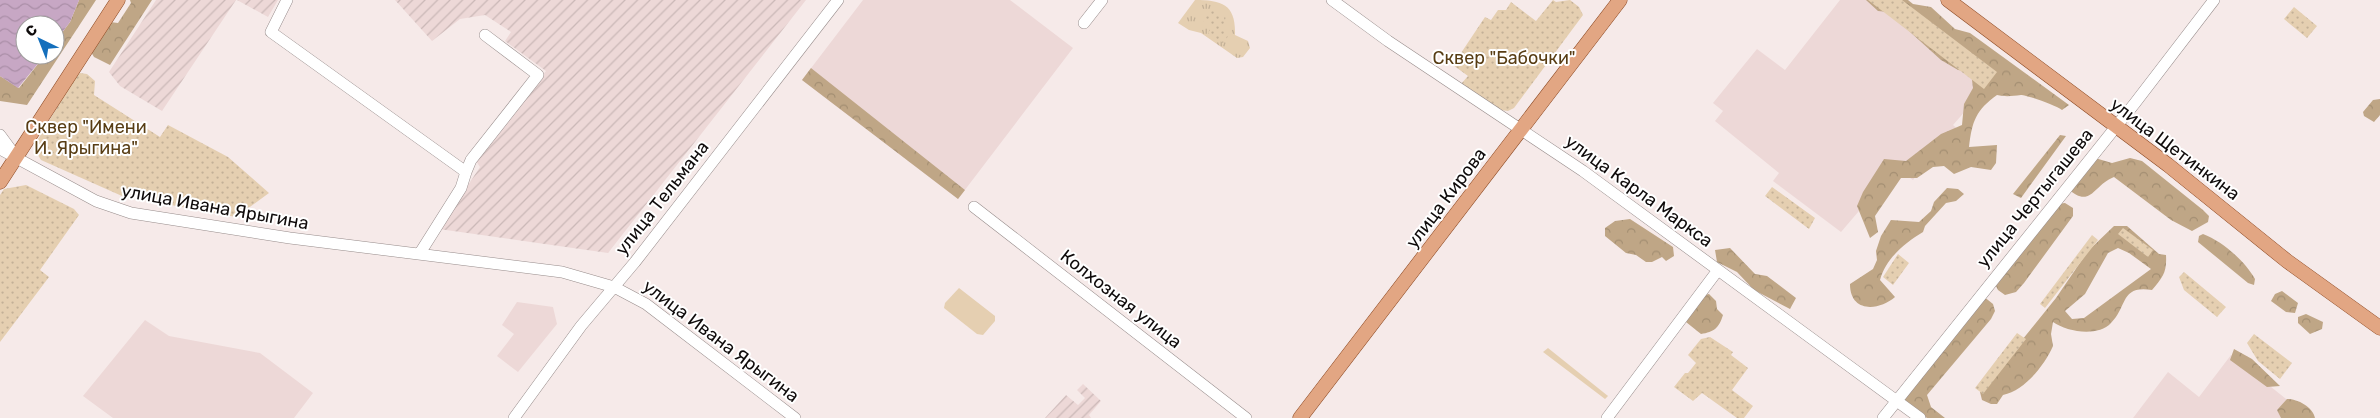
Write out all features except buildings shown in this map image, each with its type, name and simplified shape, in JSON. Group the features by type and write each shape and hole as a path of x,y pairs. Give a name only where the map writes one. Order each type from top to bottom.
{"main road":[{"path":"0,182 118,0"},
{"name":"улица Кирова","path":"1300,418 1620,0"},
{"name":"улица Щетинкина","path":"1948,0 2218,204 2288,261 2380,328"}],"street":[{"path":"287,0 271,32 466,172"},
{"name":"улица Тельмана","path":"514,418 581,326 614,287 838,0"},
{"path":"1084,23 1102,0"},
{"name":"улица Карла Маркса","path":"1332,0 1388,41 1583,171 1920,418"},
{"name":"улица Чертыгашева","path":"1883,418 2214,0"},
{"path":"420,253 460,188 471,160 538,75 485,35"},
{"path":"0,135 16,158"},
{"name":"улица Ивана Ярыгина","path":"0,149 96,201 131,213 290,238 562,272 614,287 646,304 794,418"},
{"name":"Колхозная улица","path":"974,206 1246,418"},
{"path":"1607,418 1718,270"}],"shaded area":[{"path":"156,0 236,0 162,111 120,86 109,72"},
{"path":"237,0 278,0 268,17"},
{"path":"395,0 806,0 608,253 439,229 480,167 476,161 546,71 505,41 511,32 485,15 460,19 432,41"},
{"path":"863,0 1010,0 1073,48 958,199 802,80"},
{"path":"1840,0 1899,0 1997,75 1953,125 1968,138 1932,156 1913,180 1902,172 1894,170 1841,232 1773,181 1779,173 1715,121 1723,111 1713,103 1757,49 1785,70"},
{"path":"517,302 553,307 557,324 518,372 497,356 514,334 502,325"},
{"path":"145,320 169,336 260,353 313,393 294,418 113,418 83,396"},
{"path":"2231,355 2310,418 2133,418 2168,372 2199,397"},
{"path":"1083,384 1101,401 1089,415 1091,418 1045,418 1066,395 1078,405 1085,398 1077,390"}],"green space":[{"path":"79,0 96,0 65,47 65,29 70,22"},
{"path":"130,0 152,0 110,65 94,57 91,52 110,22 118,23 131,3"},
{"path":"1195,0 1213,1 1226,6 1233,17 1235,35 1248,41 1250,48 1243,57 1237,58 1201,33 1189,30 1178,23"},
{"name":"Сквер \"Бабочки\"","path":"1553,0 1556,2 1570,0 1579,7 1583,15 1514,108 1508,111 1501,110 1461,84 1468,76 1453,65 1485,17 1491,20 1498,10 1506,10 1511,2 1536,21"},
{"path":"1866,0 1908,0 1913,4 1931,7 1955,29 1970,33 2069,105 2062,110 2024,95 1997,95 1984,106 1976,117 1969,147 1997,145 1996,163 1991,170 1971,167 1954,174 1944,166 1933,167 1917,178 1901,178 1875,216 1878,232 1870,238 1857,206 1863,192 1884,159 1906,161 1941,134 1962,125 1964,104 1973,88 1971,72 1958,70 1941,60 1888,12 1878,11"},
{"path":"1868,0 1902,0 1997,72 1984,89"},
{"path":"2294,7 2317,26 2307,38 2284,19"},
{"path":"1212,8 1222,15 1227,23 1224,28 1229,35 1223,43 1208,33 1212,27 1203,21"},
{"path":"37,65 53,65 27,105 0,101 0,76 19,88"},
{"path":"811,68 965,190 958,199 802,80"},
{"name":"Сквер \"Имени И. Ярыгина\"","path":"80,73 87,74 95,81 94,95 160,137 168,125 228,157 269,193 236,217 122,196 41,160 35,150 37,141 76,76"},
{"path":"2380,99 2380,115 2374,122 2364,116 2363,112 2373,100"},
{"path":"2060,135 2066,136 2021,198 2013,194"},
{"path":"2095,158 2112,163 2130,158 2142,161 2203,210 2209,216 2208,222 2192,231 2171,220 2114,177 2092,194 2082,197 2075,194 2067,188"},
{"path":"26,185 74,209 79,215 40,270 49,277 0,342 0,195 4,189"},
{"path":"1772,187 1815,218 1809,229 1765,196"},
{"path":"1947,188 1958,189 1964,194 1956,201 1946,203 1925,226 1923,232 1891,258 1883,272 1880,280 1895,297 1888,302 1874,307 1860,305 1851,293 1850,284 1873,269 1877,260 1876,251 1881,236 1891,220 1919,222 1931,211 1934,202"},
{"path":"2065,203 2073,208 2073,216 2024,283 2016,292 2005,295 1996,286 2057,204"},
{"path":"1630,219 1673,247 1674,256 1666,261 1662,257 1652,262 1646,262 1636,255 1626,253 1605,236 1605,228 1615,221"},
{"path":"2114,226 2127,226 2159,254 2166,255 2166,266 2162,278 2152,290 2142,289 2129,294 2111,323 2105,327 2082,332 2053,322 2051,334 2053,346 2033,376 2019,388 2003,395 1997,404 1991,404 1982,400 1980,392 2056,298 2088,251","holes":["2118,248 2129,253 2151,269 2084,318 2072,319 2065,311 2085,294 2108,253"]},
{"path":"2123,228 2153,250 2148,257 2118,234"},
{"path":"2203,234 2218,241 2239,259 2251,272 2255,279 2254,285 2248,283 2198,242 2199,236"},
{"path":"2092,235 2098,240 2045,308 2040,304"},
{"path":"1730,248 1755,274 1767,276 1796,298 1790,309 1754,290 1737,272 1717,262 1715,250"},
{"path":"1898,254 1909,263 1893,285 1883,277"},
{"path":"2184,272 2226,307 2217,317 2184,290 2179,277"},
{"path":"959,288 995,316 995,321 983,335 977,334 944,308 945,303"},
{"path":"2282,291 2298,303 2295,313 2286,312 2271,301 2275,294"},
{"path":"1709,294 1716,301 1717,309 1723,315 1715,329 1701,334 1686,322 1704,295"},
{"path":"1983,296 1993,304 1995,311 1991,319 1927,395 1931,407 1945,418 1927,418 1903,399"},
{"path":"2306,314 2323,322 2322,329 2310,334 2298,323 2298,317"},
{"path":"2017,333 2026,339 1983,394 1975,388"},
{"path":"2254,334 2292,363 2280,379 2258,361 2247,343"},
{"path":"1710,337 1733,352 1731,355 1748,368 1732,390 1753,406 1744,418 1737,418 1702,393 1693,401 1674,387 1696,363 1688,355 1701,339"},
{"path":"1548,348 1608,396 1605,399 1543,352"},
{"path":"2234,349 2252,359 2280,386 2267,387 2230,360"},
{"path":"2287,399 2296,400 2304,404 2311,410 2315,418 2281,418 2277,410"}],"water":[{"path":"0,0 79,0 70,22 65,29 65,15 15,15 15,65 37,65 18,88 0,76"}]}
